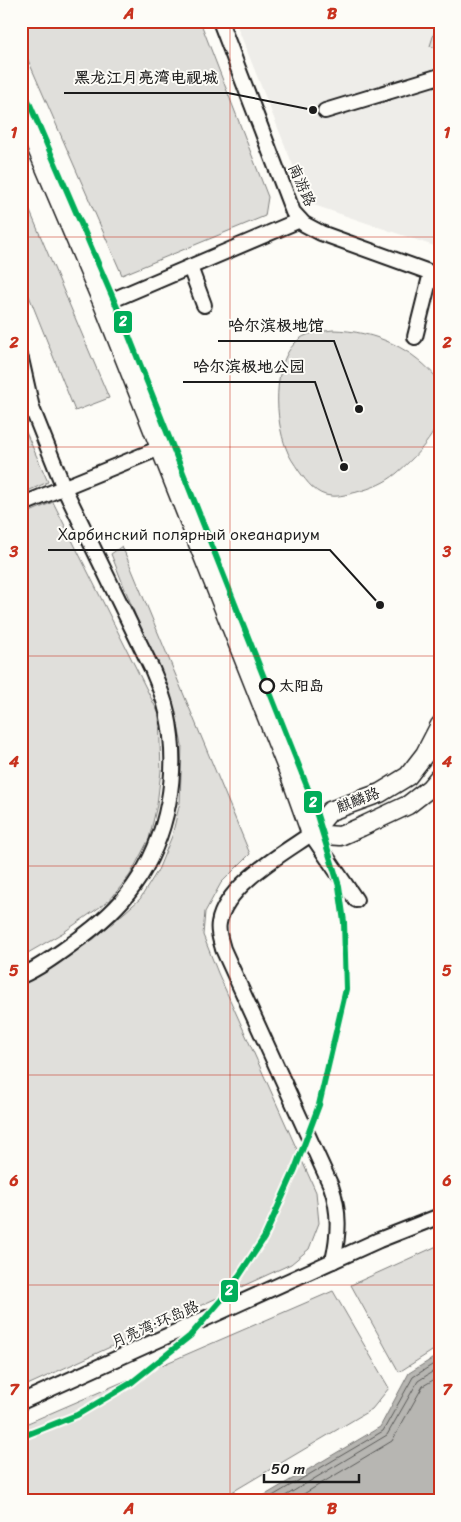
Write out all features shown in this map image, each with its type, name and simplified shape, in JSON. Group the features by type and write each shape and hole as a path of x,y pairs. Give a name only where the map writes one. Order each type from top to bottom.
{"main road":[{"path":"21,111 103,304 291,778 311,834"},
{"name":"麒麟路","path":"311,834 330,811 380,793 408,776 425,754 440,725"},
{"name":"麒麟路","path":"311,834 340,836 361,827 414,801 430,788 440,776"}],"street":[{"name":"南游路","path":"220,21 293,212 304,224 321,233 435,274"},
{"path":"325,111 440,76"},
{"path":"103,304 300,220"},
{"path":"190,267 204,305"},
{"path":"415,337 435,274"},
{"path":"21,359 32,408 64,488 152,669 160,690 170,729 172,762 170,800 159,837 144,871 121,902 93,929 59,954 21,976"},
{"path":"21,505 160,448"},
{"path":"333,1261 339,1226 338,1212 331,1186 223,949 218,924 222,910 239,889 259,871 311,834 356,900"},
{"name":"月亮湾·环岛路","path":"21,1402 379,1240 440,1216"}],"shaded area":[{"path":"21,21 200,21 268,197 265,216 122,275 21,44"},
{"path":"235,21 440,21 440,248 308,203"},
{"path":"438,21 440,21 440,49 430,46"},
{"path":"21,190 109,398 75,411 21,276"},
{"path":"333,330 364,334 392,344 418,360 440,382 441,403 438,424 416,455 388,480 373,487 341,496 321,493 312,487 302,475 287,451 282,436 278,409 279,379 282,365 288,353 299,339 317,332"},
{"path":"21,421 48,482 21,494"},
{"path":"53,502 159,714 161,771 157,805 149,839 130,875 110,900 64,932 21,957 21,516"},
{"path":"122,546 250,854 221,883 205,912 203,935 218,973 316,1192 319,1223 309,1249 291,1264 21,1388 21,983 94,939 140,899 158,870 172,836 180,802 182,745 176,717 111,554"},
{"path":"440,1246 440,1346 399,1372 351,1285"},
{"path":"333,1291 389,1388 372,1409 217,1501 21,1501 21,1426"}],"water":[{"path":"440,1354 440,1501 255,1501 380,1427 409,1373"}],"transit line":[{"name":"2","path":"21,84 125,326 312,799 339,886 344,922 346,989 319,1105 295,1169 264,1238 229,1291 190,1336 131,1383 77,1415 21,1437"}],"place":[{"name":"黑龙江月亮湾电视城","path":"313,110"},
{"name":"哈尔滨极地馆","path":"359,409"},
{"name":"哈尔滨极地公园","path":"344,467"},
{"name":"Харбинский полярный океанариум","path":"380,605"},
{"name":"太阳岛","path":"267,686"}]}
